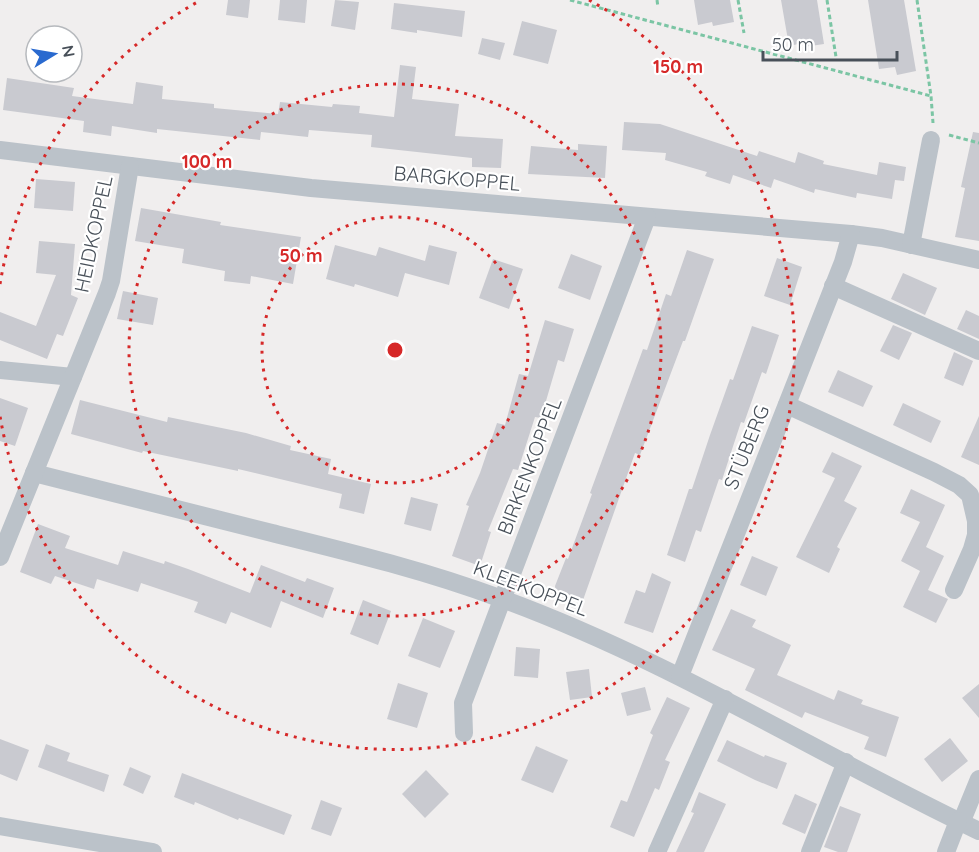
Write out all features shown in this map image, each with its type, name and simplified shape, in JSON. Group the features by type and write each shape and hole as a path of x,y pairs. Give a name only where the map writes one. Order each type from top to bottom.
{"street":[{"path":"911,245 931,136"},
{"name":"BARGKOPPEL","path":"0,150 311,188 850,234 979,260"},
{"name":"HEIDKOPPEL","path":"0,557 111,282 130,166"},
{"name":"BIRKENKOPPEL","path":"464,733 463,703 647,217"},
{"name":"STÜBERG","path":"680,676 834,286 850,234"},
{"path":"834,286 979,351"},
{"path":"0,370 74,377"},
{"path":"787,405 934,472 959,485 970,495 976,521 976,535 954,590"},
{"name":"KLEEKOPPEL","path":"34,473 388,562 502,599 597,637 680,676 918,802 979,831"},
{"path":"657,852 724,699"},
{"path":"810,852 846,762"},
{"path":"946,852 979,779"},
{"path":"0,826 92,847 153,852"}],"path":[{"path":"570,0 931,96"},
{"path":"657,0 658,8"},
{"path":"738,0 744,33"},
{"path":"827,0 836,57"},
{"path":"917,0 934,117 931,136 979,143"}],"building":[{"path":"228,0 250,0 248,18 226,15"},
{"path":"280,0 307,0 305,23 278,20"},
{"path":"335,0 359,2 355,30 331,26"},
{"path":"694,0 730,0 734,22 713,26 712,22 698,25"},
{"path":"781,0 817,0 824,44 804,47 803,43 789,46"},
{"path":"868,0 904,0 916,71 897,75 895,67 879,69"},
{"path":"394,3 465,11 462,37 417,30 417,33 391,29"},
{"path":"522,21 557,30 548,64 513,55"},
{"path":"482,38 505,43 500,60 478,54"},
{"path":"400,65 416,67 412,99 459,104 455,136 503,139 501,168 472,167 472,158 371,147 372,135 309,130 308,137 261,132 260,140 157,129 157,133 112,126 111,136 83,132 84,121 3,110 7,78 24,81 24,84 47,84 74,88 72,96 133,104 136,82 163,86 162,99 214,104 214,108 278,114 280,102 332,107 333,104 360,106 359,113 394,117"},
{"path":"624,122 660,124 757,156 759,151 795,163 798,152 824,161 823,164 877,175 879,162 906,167 904,181 895,180 892,199 857,193 856,198 815,189 814,193 774,179 771,188 733,175 730,184 705,176 707,172 665,160 666,153 622,150"},
{"path":"973,132 979,133 979,241 955,237 965,188 961,187"},
{"path":"578,144 607,146 605,178 528,174 531,146 578,150"},
{"path":"36,179 75,182 73,211 34,208"},
{"path":"141,208 221,222 220,225 301,237 293,284 251,276 250,284 224,281 225,271 182,263 184,249 135,241"},
{"path":"39,241 75,244 71,295 78,298 63,336 57,334 47,359 0,340 0,312 36,326 56,275 36,273"},
{"path":"335,245 376,256 379,247 425,261 429,245 457,252 449,285 405,273 398,297 355,284 354,287 326,279"},
{"path":"687,250 714,259 685,341 683,341 640,455 635,453 582,603 556,594 555,586 566,558 568,559 643,349 647,350 666,294 671,296"},
{"path":"571,254 602,266 590,300 558,288"},
{"path":"777,258 802,267 790,305 764,296"},
{"path":"493,259 523,269 509,309 479,298"},
{"path":"903,273 937,288 925,315 891,299"},
{"path":"123,291 158,298 153,325 117,319"},
{"path":"966,310 979,316 979,339 957,329"},
{"path":"545,320 574,329 564,362 558,360 541,418 535,417 518,470 513,469 488,531 491,532 480,566 452,556 469,506 466,505 497,423 505,425 519,374 528,376"},
{"path":"893,325 912,333 899,360 880,351"},
{"path":"752,326 779,335 766,374 762,372 744,423 741,422 722,480 719,479 701,532 696,530 685,562 667,555 689,489 692,489 730,379 733,380"},
{"path":"954,352 973,361 963,386 944,378"},
{"path":"838,370 873,386 863,407 828,392"},
{"path":"0,398 28,408 15,446 0,441"},
{"path":"80,400 167,422 168,417 246,433 291,446 290,450 331,459 328,474 371,484 364,514 339,508 342,494 238,469 238,471 143,451 142,453 71,434"},
{"path":"903,403 941,421 931,443 893,425"},
{"path":"979,416 979,465 961,457"},
{"path":"832,452 862,466 844,501 857,508 837,547 840,549 829,573 796,557 835,478 822,472"},
{"path":"911,489 945,505 926,547 944,556 928,590 948,599 936,623 903,607 920,571 901,561 920,522 900,513"},
{"path":"411,497 438,504 431,531 404,524"},
{"path":"38,524 70,536 65,548 118,565 123,551 164,564 165,561 250,593 261,565 305,582 307,578 334,588 323,618 281,601 271,628 231,612 226,624 194,612 198,602 141,583 138,592 97,579 94,589 55,576 51,584 20,572"},
{"path":"752,556 778,567 766,596 740,585"},
{"path":"652,573 671,582 653,633 624,623 636,590 645,593"},
{"path":"363,600 391,611 378,645 350,634"},
{"path":"731,609 756,620 752,627 791,645 777,675 834,700 838,690 863,700 861,704 899,717 886,757 864,749 869,737 805,712 802,718 745,690 755,669 712,650"},
{"path":"423,618 455,631 440,668 408,656"},
{"path":"516,647 540,649 538,678 514,676"},
{"path":"589,669 592,697 570,700 566,672"},
{"path":"398,683 428,693 417,728 387,719"},
{"path":"979,684 979,718 962,698"},
{"path":"645,687 651,710 627,716 621,693"},
{"path":"667,697 690,708 665,760 670,762 659,790 655,788 634,837 610,827 621,800 627,802 653,735 650,733"},
{"path":"950,738 968,761 942,782 924,759"},
{"path":"0,739 29,750 17,781 0,774"},
{"path":"727,740 764,757 765,755 787,763 777,789 717,761"},
{"path":"46,744 70,753 67,761 109,775 104,792 38,767"},
{"path":"536,746 568,760 553,793 521,780"},
{"path":"130,767 151,776 143,794 123,785"},
{"path":"426,770 449,794 425,818 402,794"},
{"path":"182,773 292,815 284,835 239,818 238,820 195,802 194,805 174,797"},
{"path":"699,792 726,804 704,852 676,852 694,813 691,812"},
{"path":"795,794 817,804 805,834 782,824"},
{"path":"321,800 342,808 331,836 311,829"},
{"path":"840,806 861,814 847,852 838,852 824,847"}]}
